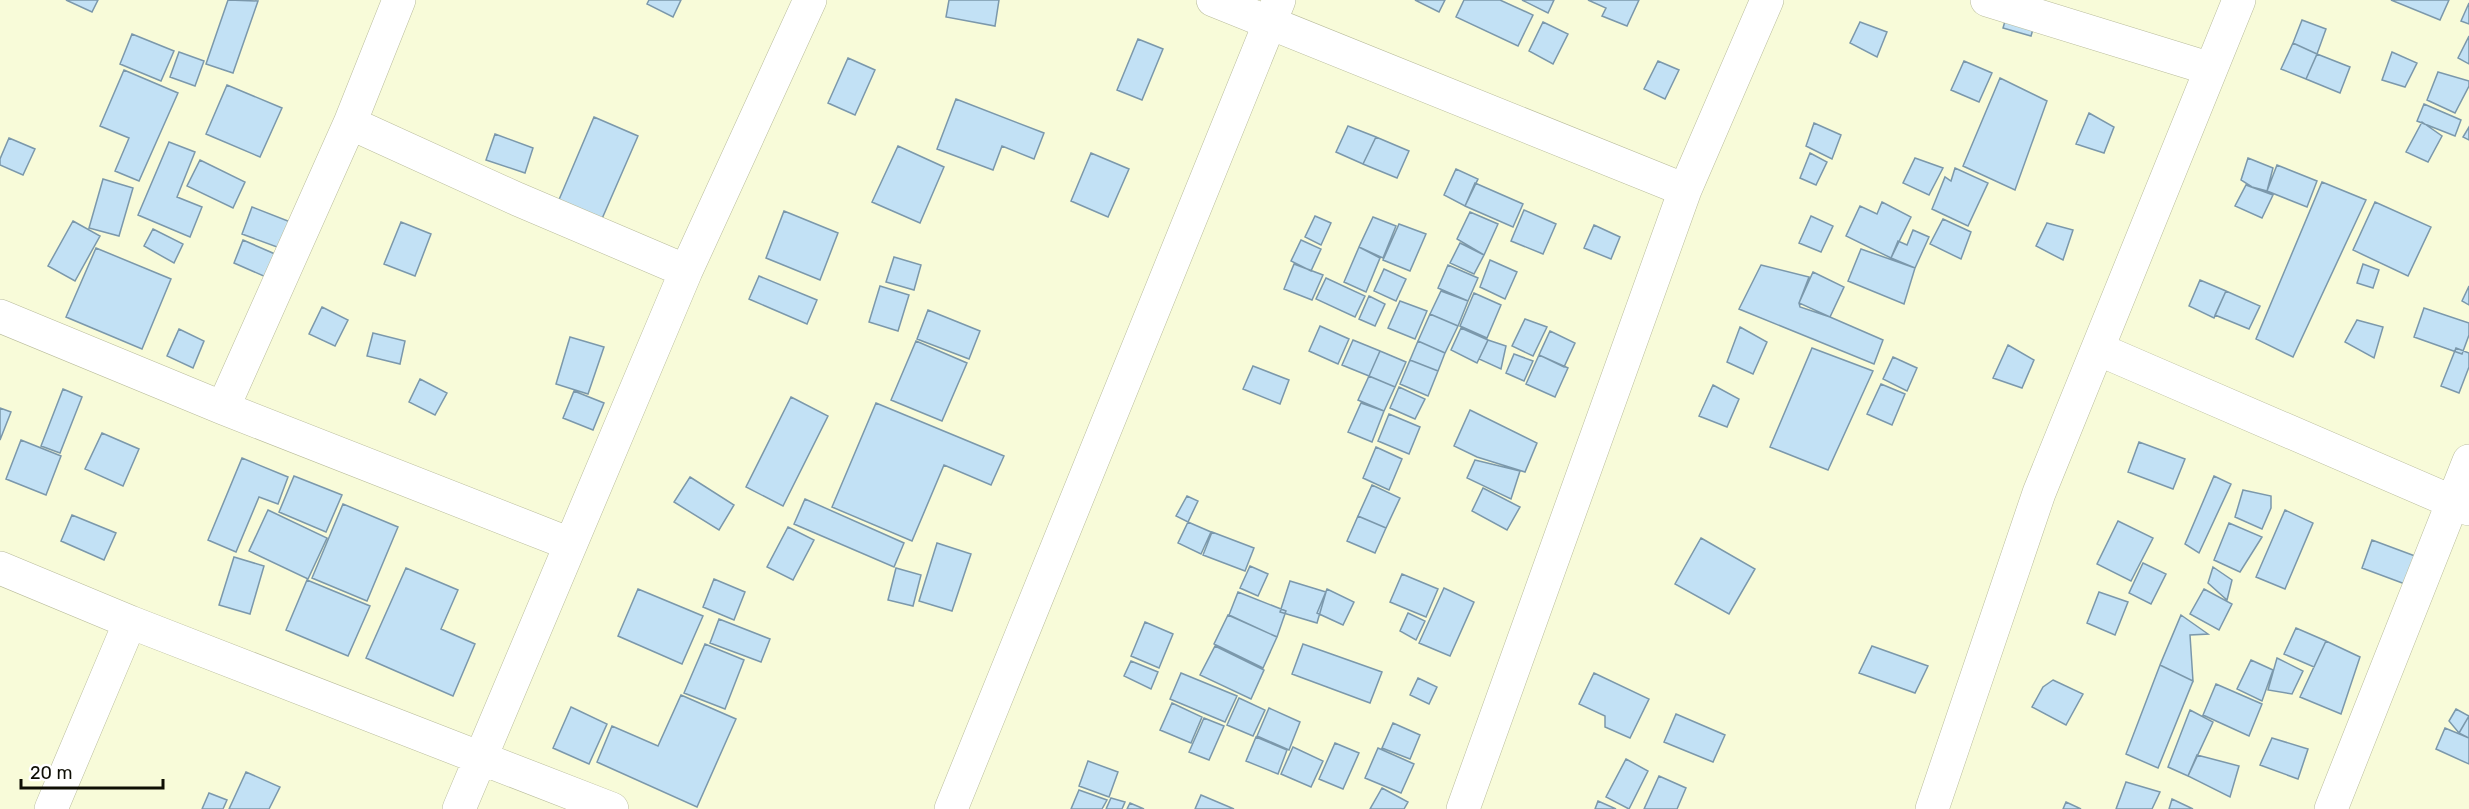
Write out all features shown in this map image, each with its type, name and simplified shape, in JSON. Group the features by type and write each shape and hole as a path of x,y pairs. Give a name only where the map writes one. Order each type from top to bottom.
{"street":[{"path":"223,408 350,123 399,0"},
{"path":"459,809 686,271 810,0"},
{"path":"1213,0 1274,11 1685,190"},
{"path":"1464,809 1685,190 1767,0"},
{"path":"1987,0 2211,69"},
{"path":"1932,809 2039,493 2239,0"},
{"path":"951,809 1274,11"},
{"path":"350,123 517,200 686,271"},
{"path":"0,316 223,408 570,544"},
{"path":"2098,348 2461,505"},
{"path":"2331,809 2461,505 2469,461"},
{"path":"0,568 130,622 612,809"},
{"path":"51,809 130,622"}],"building":[{"path":"66,0 98,0 92,12"},
{"path":"228,0 258,1 233,73 206,64"},
{"path":"649,0 681,0 673,17 647,4"},
{"path":"949,0 999,0 995,26 946,17"},
{"path":"1415,0 1445,0 1439,12"},
{"path":"1464,0 1500,0 1533,15 1518,46 1456,17"},
{"path":"1522,0 1554,0 1548,13"},
{"path":"1588,0 1639,0 1627,26 1602,16 1606,8"},
{"path":"2391,0 2449,0 2440,20"},
{"path":"2469,3 2469,24 2461,21"},
{"path":"2010,4 2038,12 2031,36 2003,28"},
{"path":"2302,20 2326,29 2317,54 2293,43"},
{"path":"1543,22 1568,34 1553,64 1529,51"},
{"path":"1860,22 1887,32 1877,57 1850,43"},
{"path":"132,34 174,51 161,81 120,64"},
{"path":"2469,36 2469,64 2458,58"},
{"path":"1138,39 1163,49 1142,100 1117,90"},
{"path":"2293,43 2317,54 2306,79 2281,69"},
{"path":"179,52 204,61 195,86 170,77"},
{"path":"2392,52 2417,63 2405,87 2382,80"},
{"path":"2317,54 2350,67 2340,93 2306,79"},
{"path":"848,58 875,70 855,115 828,103"},
{"path":"1658,61 1679,70 1665,99 1644,89"},
{"path":"1964,61 1992,73 1979,102 1951,90"},
{"path":"124,70 178,93 139,181 115,171 129,138 100,126"},
{"path":"2438,72 2469,81 2469,86 2455,113 2427,100"},
{"path":"2000,78 2047,101 2015,190 1963,166"},
{"path":"227,85 282,108 260,157 206,134"},
{"path":"956,99 1044,133 1034,159 1002,146 993,170 937,149"},
{"path":"2424,104 2461,120 2455,136 2417,121"},
{"path":"2089,113 2114,127 2104,153 2076,144"},
{"path":"594,117 638,136 601,221 558,202"},
{"path":"2422,122 2442,136 2428,162 2406,152"},
{"path":"1814,123 1841,135 1832,159 1806,146"},
{"path":"1348,126 1376,137 1363,164 1336,152"},
{"path":"2469,127 2469,140 2463,137"},
{"path":"495,134 533,148 525,173 486,160"},
{"path":"1376,137 1409,151 1397,178 1363,164"},
{"path":"9,138 35,149 23,175 0,165 0,159"},
{"path":"169,142 195,152 177,197 202,207 190,237 138,215"},
{"path":"898,146 944,167 920,223 872,202"},
{"path":"1091,153 1129,169 1108,217 1071,201"},
{"path":"1810,153 1827,162 1816,185 1800,178"},
{"path":"1915,158 1943,168 1929,195 1903,183"},
{"path":"2248,158 2273,168 2267,191 2252,187 2241,180"},
{"path":"200,160 245,182 233,208 187,186"},
{"path":"2277,165 2317,181 2307,207 2267,191"},
{"path":"1955,168 1988,183 1968,226 1932,209 1945,177 1951,181"},
{"path":"1456,169 1478,179 1465,206 1444,195"},
{"path":"103,179 133,188 119,236 89,228"},
{"path":"2322,182 2366,200 2293,357 2256,339"},
{"path":"1475,183 1523,204 1513,227 1465,206"},
{"path":"2246,185 2273,195 2262,218 2235,206"},
{"path":"1882,202 1911,217 1891,258 1846,236 1860,206 1877,214"},
{"path":"2375,202 2431,227 2408,276 2353,250"},
{"path":"252,207 298,225 288,251 242,234"},
{"path":"1524,210 1556,224 1543,254 1511,241"},
{"path":"784,211 838,233 820,280 766,258"},
{"path":"1470,212 1498,224 1484,255 1457,239"},
{"path":"1315,216 1331,223 1321,245 1305,237"},
{"path":"1811,216 1833,226 1821,252 1799,243"},
{"path":"1373,217 1396,226 1383,258 1359,247"},
{"path":"1943,219 1971,232 1961,259 1930,244"},
{"path":"73,221 100,236 75,281 48,266"},
{"path":"401,222 431,234 415,276 384,264"},
{"path":"2047,223 2073,230 2063,260 2036,246"},
{"path":"1399,224 1426,234 1410,271 1383,260"},
{"path":"1594,225 1620,237 1611,259 1584,248"},
{"path":"153,229 183,244 174,263 144,246"},
{"path":"1913,230 1929,237 1915,268 1891,258 1898,241 1907,245"},
{"path":"243,240 275,254 266,277 234,263"},
{"path":"1301,240 1321,249 1311,271 1291,261"},
{"path":"1460,243 1484,255 1474,274 1450,263"},
{"path":"1359,247 1380,258 1366,292 1344,282"},
{"path":"96,248 171,279 142,349 66,317"},
{"path":"1861,249 1915,268 1904,304 1848,281"},
{"path":"894,257 921,265 914,290 886,282"},
{"path":"1490,260 1517,272 1505,299 1480,287"},
{"path":"1294,264 1323,275 1312,300 1284,289"},
{"path":"2363,264 2379,270 2373,288 2357,283"},
{"path":"1448,265 1478,278 1468,301 1438,288"},
{"path":"1761,265 1809,277 1799,303 1800,307 1883,340 1874,364 1739,309"},
{"path":"1384,269 1406,279 1396,301 1374,291"},
{"path":"1813,272 1844,287 1830,317 1799,303"},
{"path":"759,276 817,300 807,324 749,299"},
{"path":"1326,278 1365,296 1355,317 1316,299"},
{"path":"2200,280 2226,291 2214,318 2189,306"},
{"path":"880,286 909,295 898,331 869,322"},
{"path":"2469,286 2469,305 2462,301"},
{"path":"1441,291 1468,301 1458,326 1430,314"},
{"path":"2226,291 2260,306 2249,329 2215,315"},
{"path":"1474,293 1501,305 1487,338 1460,326"},
{"path":"1369,296 1385,304 1375,326 1359,319"},
{"path":"1400,301 1427,311 1415,339 1388,328"},
{"path":"322,307 348,320 335,346 309,334"},
{"path":"2424,308 2469,323 2469,335 2462,354 2414,337"},
{"path":"928,310 980,331 969,359 917,339"},
{"path":"1430,314 1458,326 1445,353 1418,341"},
{"path":"1525,319 1547,327 1533,356 1512,346"},
{"path":"2357,320 2383,327 2374,358 2345,342"},
{"path":"1320,326 1349,339 1338,364 1309,351"},
{"path":"1740,327 1767,342 1753,374 1727,362"},
{"path":"1461,328 1488,340 1477,363 1451,350"},
{"path":"179,329 204,341 193,368 167,356"},
{"path":"1550,331 1575,343 1564,367 1539,355"},
{"path":"373,333 405,341 400,364 367,356"},
{"path":"570,337 604,347 588,394 556,384"},
{"path":"1353,340 1380,351 1369,376 1342,365"},
{"path":"1488,340 1506,346 1501,369 1479,359"},
{"path":"916,341 967,363 942,421 891,400"},
{"path":"1418,341 1445,353 1438,371 1410,360"},
{"path":"2008,345 2034,360 2022,388 1993,378"},
{"path":"1812,348 1873,371 1828,470 1770,447"},
{"path":"2456,348 2469,353 2469,367 2459,393 2441,386"},
{"path":"1380,351 1406,362 1395,387 1369,376"},
{"path":"1514,354 1533,361 1524,381 1506,373"},
{"path":"1539,355 1568,368 1555,397 1526,384"},
{"path":"1893,357 1917,368 1907,391 1883,379"},
{"path":"1410,360 1438,371 1428,396 1400,384"},
{"path":"1253,366 1289,380 1280,404 1243,389"},
{"path":"1369,376 1395,387 1384,411 1358,400"},
{"path":"420,379 447,393 435,415 409,402"},
{"path":"1881,384 1905,394 1892,425 1867,414"},
{"path":"1713,385 1739,399 1727,427 1699,416"},
{"path":"1399,387 1425,399 1415,419 1390,408"},
{"path":"63,389 82,397 60,453 41,446"},
{"path":"574,391 604,403 593,430 563,418"},
{"path":"791,397 828,416 783,506 746,487"},
{"path":"876,403 1004,456 991,485 944,465 912,541 832,507"},
{"path":"1361,403 1384,411 1372,442 1348,432"},
{"path":"0,408 11,412 0,440"},
{"path":"1470,410 1537,443 1525,472 1477,457 1454,446"},
{"path":"1389,414 1420,427 1409,454 1378,441"},
{"path":"102,433 139,449 123,486 85,469"},
{"path":"21,440 61,456 46,495 6,479"},
{"path":"2139,442 2185,459 2173,489 2128,472"},
{"path":"1376,447 1402,459 1389,490 1363,478"},
{"path":"242,458 288,477 278,504 259,497 236,552 208,540"},
{"path":"1475,460 1520,471 1511,499 1467,478"},
{"path":"294,476 342,495 326,532 279,512"},
{"path":"2214,476 2231,484 2199,553 2185,544"},
{"path":"690,477 734,505 719,530 674,502"},
{"path":"1372,485 1400,498 1386,528 1358,516"},
{"path":"1483,488 1520,507 1507,530 1472,511"},
{"path":"2243,490 2271,496 2271,508 2262,529 2235,517"},
{"path":"1187,496 1198,501 1188,522 1176,516"},
{"path":"805,499 904,543 894,567 794,524"},
{"path":"343,504 398,527 367,601 312,578"},
{"path":"268,510 327,538 308,579 249,551"},
{"path":"2285,510 2313,523 2285,589 2256,577"},
{"path":"72,515 116,533 104,560 61,541"},
{"path":"1358,516 1386,528 1375,553 1347,541"},
{"path":"2118,521 2153,538 2131,581 2097,564"},
{"path":"1188,522 1211,532 1201,554 1178,543"},
{"path":"2229,523 2262,537 2240,572 2214,560"},
{"path":"788,527 814,540 793,580 767,567"},
{"path":"1212,532 1254,548 1245,571 1203,555"},
{"path":"1701,538 1755,569 1729,614 1675,584"},
{"path":"2372,540 2415,556 2405,584 2362,568"},
{"path":"937,543 971,554 952,611 919,601"},
{"path":"234,557 264,566 250,614 219,605"},
{"path":"2143,563 2166,574 2151,604 2129,593"},
{"path":"1250,566 1268,574 1258,596 1240,588"},
{"path":"2213,567 2232,580 2227,600 2208,583"},
{"path":"406,568 458,590 441,629 475,644 453,696 366,658"},
{"path":"896,568 921,575 913,606 888,600"},
{"path":"1402,574 1438,589 1426,617 1390,602"},
{"path":"714,579 745,592 734,620 703,607"},
{"path":"307,580 370,606 348,656 286,630"},
{"path":"1290,581 1326,592 1317,623 1280,612"},
{"path":"1444,588 1474,602 1450,656 1419,643"},
{"path":"638,589 703,616 682,664 618,636"},
{"path":"1327,589 1354,602 1343,625 1317,613"},
{"path":"2204,589 2232,604 2219,630 2190,614"},
{"path":"1238,592 1286,611 1277,637 1229,615"},
{"path":"2099,592 2128,602 2115,635 2087,623"},
{"path":"1408,613 1425,621 1416,640 1400,631"},
{"path":"1228,615 1277,637 1263,668 1214,644"},
{"path":"2181,615 2208,634 2190,635 2193,681 2160,665"},
{"path":"719,619 770,639 761,662 710,643"},
{"path":"1145,622 1173,634 1159,668 1131,656"},
{"path":"2296,628 2326,641 2314,667 2284,654"},
{"path":"2326,641 2360,657 2341,714 2300,697"},
{"path":"705,644 744,660 725,709 684,693"},
{"path":"1303,644 1382,672 1370,703 1292,674"},
{"path":"1215,646 1264,670 1251,699 1200,675"},
{"path":"1872,646 1928,666 1915,693 1859,673"},
{"path":"2277,658 2303,671 2292,694 2268,690"},
{"path":"2251,660 2273,670 2262,701 2237,689"},
{"path":"1131,661 1158,672 1151,689 1124,676"},
{"path":"2160,665 2193,681 2158,768 2126,754"},
{"path":"1181,673 1237,696 1225,722 1170,699"},
{"path":"1594,673 1649,699 1630,738 1605,727 1605,716 1579,704"},
{"path":"1418,678 1437,687 1429,704 1410,695"},
{"path":"2053,680 2083,694 2066,725 2032,707 2043,687"},
{"path":"2216,684 2262,704 2249,736 2203,715"},
{"path":"681,695 736,719 697,807 597,762 612,726 658,746"},
{"path":"1239,698 1265,710 1253,736 1227,725"},
{"path":"1172,703 1202,717 1191,743 1160,730"},
{"path":"571,707 607,724 589,764 553,748"},
{"path":"1269,708 1300,722 1289,750 1257,736"},
{"path":"2456,709 2469,716 2459,733 2449,721"},
{"path":"2190,710 2213,722 2188,776 2168,767"},
{"path":"1676,714 1725,735 1713,762 1664,742"},
{"path":"2469,716 2469,738 2459,733"},
{"path":"1204,718 1224,726 1209,760 1189,752"},
{"path":"1393,723 1420,735 1410,759 1382,748"},
{"path":"2445,728 2469,738 2469,764 2436,749"},
{"path":"1256,737 1287,750 1278,774 1246,761"},
{"path":"2272,738 2308,749 2298,779 2260,765"},
{"path":"1335,743 1359,753 1343,789 1319,779"},
{"path":"1293,747 1323,761 1311,787 1281,774"},
{"path":"1378,748 1414,764 1401,793 1365,778"},
{"path":"2197,755 2239,766 2230,797 2188,776"},
{"path":"1626,759 1648,771 1629,809 1606,797"},
{"path":"1088,761 1118,772 1109,797 1079,786"},
{"path":"246,772 280,787 269,809 229,809"},
{"path":"1659,776 1686,788 1677,809 1644,809"},
{"path":"2126,782 2160,792 2152,809 2116,809"},
{"path":"1382,788 1408,802 1404,809 1370,809"},
{"path":"1079,790 1107,800 1102,809 1071,809"},
{"path":"209,793 227,800 223,809 202,809"},
{"path":"1201,795 1234,809 1195,809"},
{"path":"1111,798 1125,802 1122,809 1106,809"},
{"path":"2172,799 2193,809 2169,809"},
{"path":"1598,801 1616,809 1595,809"},
{"path":"2066,802 2081,809 2063,809"},
{"path":"1130,803 1144,809 1127,809"}]}
